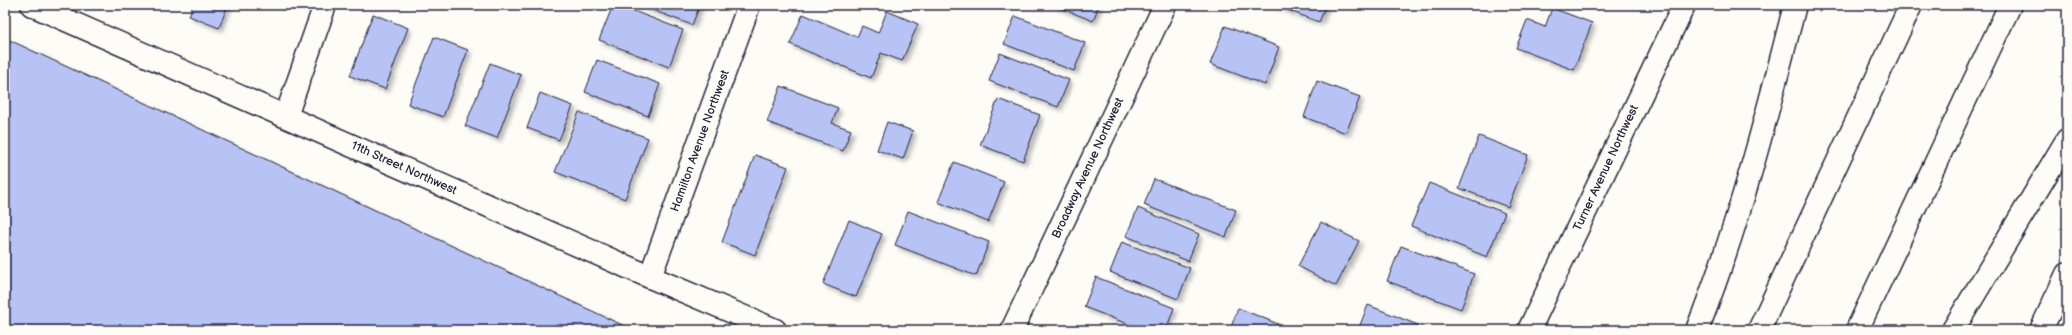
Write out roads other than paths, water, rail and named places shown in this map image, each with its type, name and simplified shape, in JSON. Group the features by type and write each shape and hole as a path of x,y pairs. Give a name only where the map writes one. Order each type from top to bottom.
{"main road":[{"name":"11th Street Northwest","path":"32,5 650,277 775,330"},
{"path":"286,116 325,5"},
{"name":"Hamilton Avenue Northwest","path":"650,277 749,5"},
{"name":"Broadway Avenue Northwest","path":"1012,330 1164,5"},
{"name":"Turner Avenue Northwest","path":"1529,330 1684,5"},
{"path":"1697,330 1722,269 1769,109 1795,5"},
{"path":"1759,330 1911,5"},
{"path":"1857,330 2010,5"},
{"path":"1953,330 2067,140"},
{"path":"2041,330 2067,274"}]}
